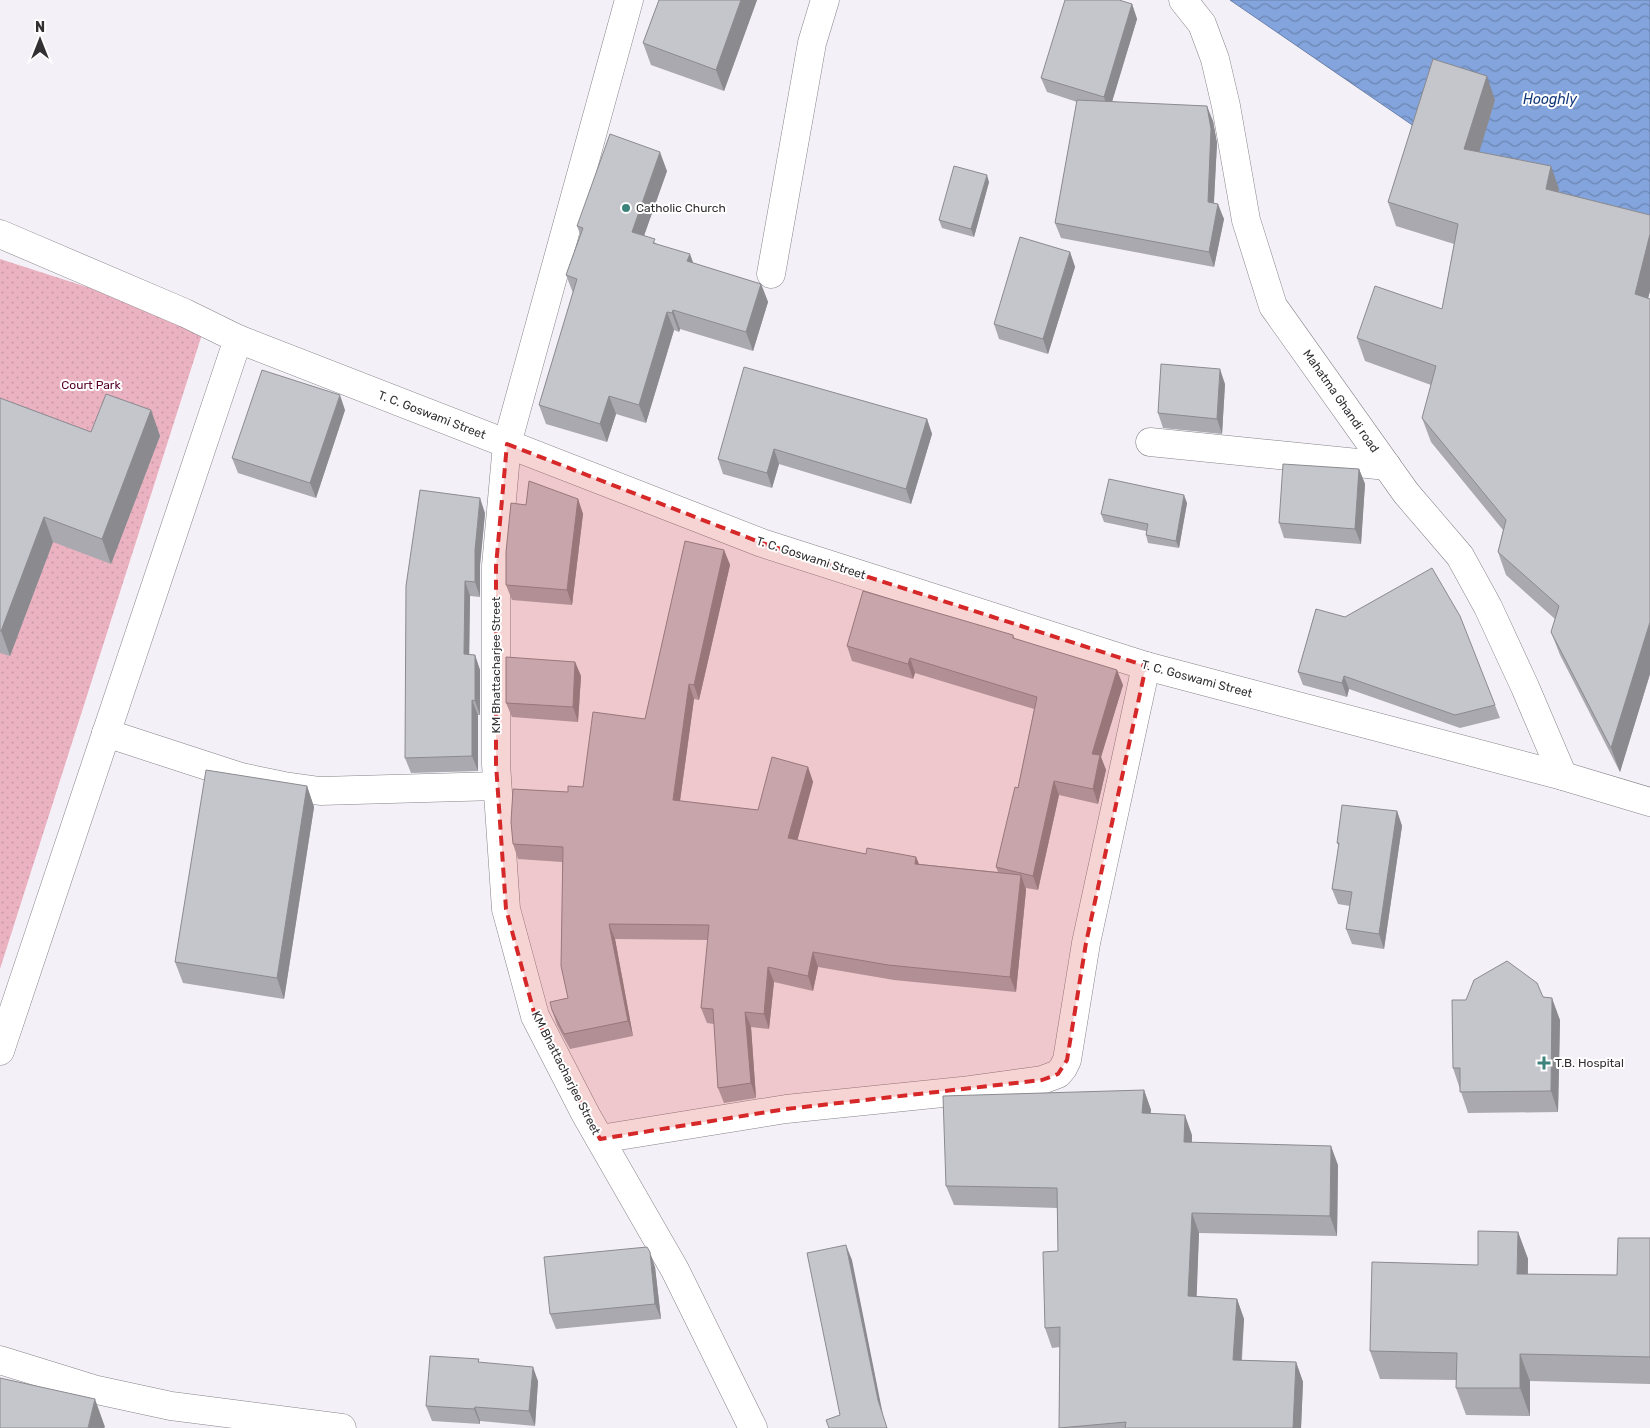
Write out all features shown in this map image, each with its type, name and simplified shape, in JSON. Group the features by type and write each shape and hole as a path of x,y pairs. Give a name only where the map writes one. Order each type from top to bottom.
{"street":[{"name":"KM Bhattacharjee Street","path":"629,0 507,444 496,566 497,786 506,909 535,1016 586,1114 675,1270 754,1428"},
{"path":"771,274 812,44 825,0"},
{"name":"Mahatma Ghandi road","path":"1183,0 1202,24 1215,59 1226,106 1246,220 1273,306 1406,493 1460,556 1488,607 1563,776"},
{"name":"T. C. Goswami Street","path":"0,234 185,313 238,339 762,543 1146,666 1563,776 1650,802"},
{"path":"0,1051 238,339"},
{"path":"1150,442 1387,466"},
{"path":"600,1139 786,1109 962,1091 1042,1080 1058,1074 1067,1060 1086,942 1146,666"},
{"path":"106,733 241,777 284,786 320,790 497,786"},
{"path":"0,1360 98,1390 171,1406 342,1428"}],"highlighted area":[{"path":"507,444 762,543 1146,666 1086,943 1067,1060 1058,1074 1042,1080 786,1109 600,1139 535,1016 506,909 496,764 496,566"}],"green space":[{"name":"Court Park","path":"0,259 205,325 0,969"}],"water":[{"name":"Hooghly","path":"1230,0 1650,0 1650,288"}],"building":[{"path":"659,0 741,0 716,70 643,43"},
{"path":"1065,0 1119,0 1132,4 1104,97 1041,78"},
{"path":"1433,59 1487,76 1464,149 1551,166 1546,189 1650,215 1650,234 1635,294 1650,299 1650,622 1611,748 1551,632 1559,606 1498,552 1506,520 1422,418 1436,366 1357,338 1375,286 1442,309 1458,224 1388,202"},
{"path":"1077,100 1207,106 1211,129 1208,202 1218,204 1209,252 1055,223"},
{"path":"610,134 660,152 632,232 655,239 653,243 690,254 687,261 761,284 746,332 673,310 672,313 667,312 639,405 609,396 600,424 539,405 577,279 566,275 583,228 577,226"},
{"path":"954,166 987,175 971,229 939,220"},
{"path":"1020,237 1070,252 1043,339 994,324"},
{"path":"1161,364 1220,369 1217,419 1158,413"},
{"path":"744,367 927,419 906,489 774,449 767,473 718,459"},
{"path":"262,370 340,395 310,483 232,458"},
{"path":"106,394 151,410 102,539 44,517 0,631 0,398 91,432"},
{"path":"1283,464 1359,469 1355,529 1279,523"},
{"path":"1109,479 1184,495 1176,541 1146,535 1148,524 1101,514"},
{"path":"529,481 578,499 567,590 506,585 506,552 511,503 526,505"},
{"path":"420,490 480,498 475,550 475,582 465,581 464,654 475,655 475,701 472,700 472,756 405,758 406,586"},
{"path":"685,541 724,550 694,685 689,684 673,800 758,810 772,757 808,767 788,838 866,854 867,848 916,857 915,864 1021,875 1010,977 888,965 813,952 808,976 768,967 764,1014 745,1012 751,1083 718,1088 713,1009 701,1008 709,925 609,924 628,1021 564,1034 550,1002 568,998 561,966 563,847 513,844 511,822 513,789 568,792 568,786 583,787 593,712 645,719"},
{"path":"1432,568 1460,616 1495,705 1455,715 1344,676 1342,683 1298,672 1316,609 1345,617"},
{"path":"863,591 1013,635 1013,638 1117,670 1092,754 1100,755 1093,789 1054,781 1033,876 996,867 1015,787 1018,788 1037,697 910,658 908,664 847,646"},
{"path":"506,657 575,662 573,707 506,703"},
{"path":"206,770 307,786 277,978 175,962"},
{"path":"1342,805 1397,811 1379,934 1346,929 1352,892 1332,889 1339,843 1337,843"},
{"path":"1507,961 1537,983 1543,997 1552,998 1551,1091 1460,1092 1460,1068 1453,1068 1452,1000 1466,1000 1474,980"},
{"path":"1144,1090 1142,1113 1185,1115 1184,1142 1331,1146 1330,1216 1192,1213 1188,1296 1237,1299 1233,1360 1296,1362 1293,1428 1125,1428 1126,1422 1059,1428 1060,1327 1045,1328 1043,1252 1058,1251 1057,1188 946,1186 943,1096"},
{"path":"1478,1231 1518,1232 1517,1274 1617,1275 1618,1238 1650,1238 1650,1357 1520,1354 1520,1388 1456,1388 1457,1353 1370,1351 1372,1262 1478,1265"},
{"path":"846,1245 878,1400 887,1428 829,1428 826,1420 840,1415 807,1253"},
{"path":"647,1247 650,1252 655,1304 550,1314 544,1257"},
{"path":"430,1356 479,1359 478,1362 533,1367 529,1411 426,1406"},
{"path":"0,1378 95,1399 88,1428 0,1428"}],"place":[{"name":"Catholic Church","path":"626,208"},
{"name":"T.B. Hospital","path":"1544,1063"}]}
